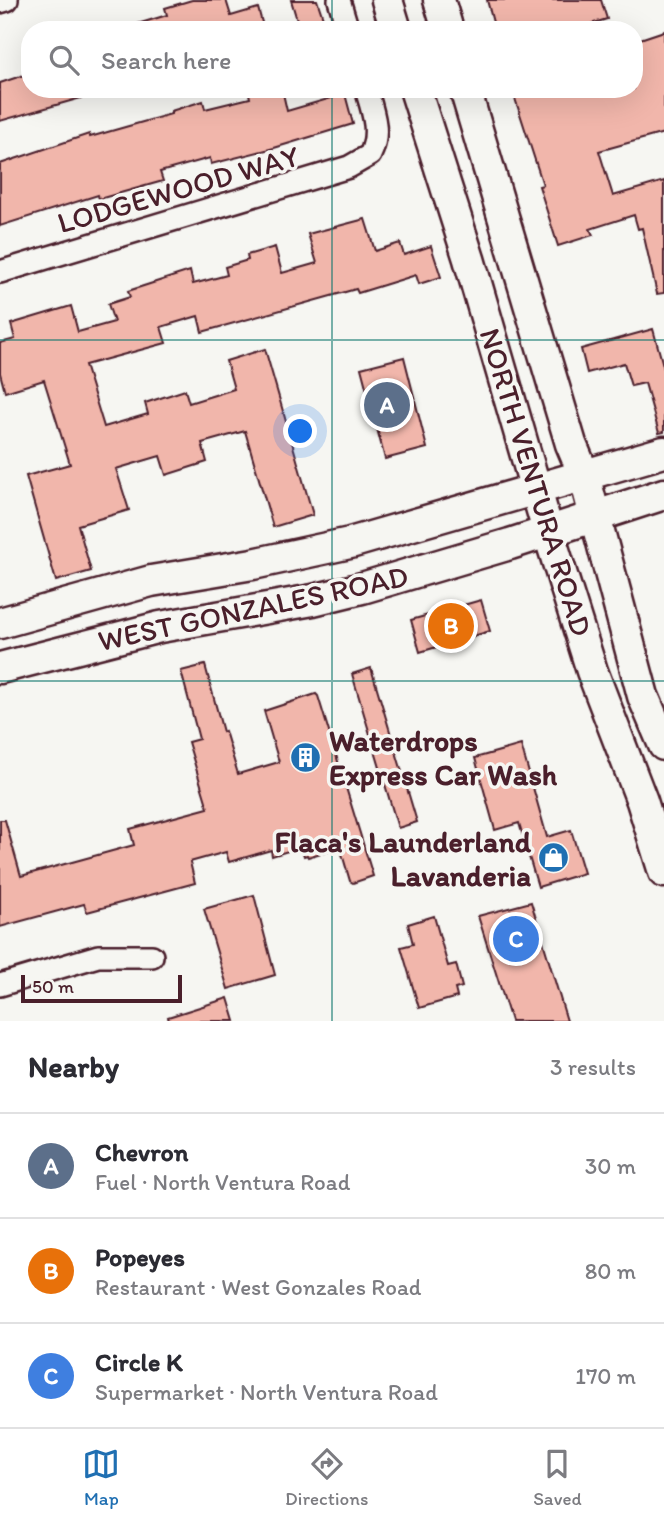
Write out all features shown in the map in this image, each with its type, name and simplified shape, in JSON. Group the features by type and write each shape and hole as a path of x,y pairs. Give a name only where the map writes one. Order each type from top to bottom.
{"main road":[{"path":"387,0 393,21"},
{"path":"439,0 445,21"},
{"name":"NORTH VENTURA ROAD","path":"418,98 601,699 642,801 664,872"},
{"name":"NORTH VENTURA ROAD","path":"469,98 571,444 584,475 643,696 664,746"},
{"name":"WEST GONZALES ROAD","path":"0,623 151,581 350,544 664,452"},
{"name":"WEST GONZALES ROAD","path":"0,667 160,627 313,600 362,588 664,494"}],"street":[{"path":"0,2 7,0"},
{"path":"339,0 345,21"},
{"name":"LODGEWOOD WAY","path":"0,272 349,167 370,155 376,136 376,122 369,98"},
{"path":"0,985 98,956 152,956"}],"building":[{"path":"192,0 226,0 231,16 258,8 262,21 147,21 167,15 165,8"},
{"path":"291,0 317,0 324,21 297,21"},
{"path":"487,0 601,0 607,19 600,21 493,21"},
{"path":"664,31 664,133 599,151 613,196 664,181 664,293 657,294 642,228 638,229 634,215 590,229 593,235 558,246 539,186 543,185 515,98 643,98 643,38"},
{"path":"21,76 21,98 81,98 0,121 0,83"},
{"path":"250,98 284,98 287,111 331,98 346,98 353,124 211,164 210,158 160,172 163,181 99,199 98,195 0,226 0,164 89,134 90,137 171,114 171,111 203,101 205,109"},
{"path":"365,219 375,251 400,243 404,255 431,246 441,277 419,284 416,275 358,293 356,289 202,332 198,316 161,327 166,343 85,365 104,427 148,414 145,403 185,390 189,403 234,389 226,361 265,349 313,515 273,527 245,431 202,443 207,462 166,475 160,456 116,469 129,510 78,525 91,571 56,581 26,476 70,464 44,380 5,392 0,373 0,343 15,339 11,324 71,306 78,332 114,322 108,304 130,297 128,291 190,271 193,284 227,275 225,267 248,260 247,255 275,247 282,273 317,263 308,234"},
{"path":"653,329 664,369 664,432 659,433 645,383 631,386 624,363 587,373 581,349"},
{"path":"404,357 427,448 385,459 361,368"},
{"path":"481,600 490,631 420,652 411,620"},
{"path":"205,665 223,732 225,731 238,774 279,762 264,711 316,694 318,696 373,876 353,883 350,881 340,847 308,857 304,856 301,847 272,856 271,850 229,862 226,852 190,862 195,883 87,912 84,904 0,927 0,820 5,820 21,876 134,845 130,829 208,808 188,742 199,739 181,671"},
{"name":"Waterdrops Express Car Wash","path":"371,668 417,822 398,828 352,674"},
{"path":"521,745 547,837 571,830 584,873 538,887 519,823 495,830 475,758"},
{"path":"254,895 275,975 228,989 204,909"},
{"path":"531,902 567,1021 511,1021 478,916"},
{"path":"434,916 448,966 456,964 462,987 455,989 457,997 419,1008 401,947 413,944 408,924"},
{"path":"228,998 235,1021 169,1021 168,1017"}],"place":[{"name":"Chevron","path":"387,405"},
{"name":"Popeyes","path":"451,626"},
{"name":"Waterdrops Express Car Wash","path":"306,757"},
{"name":"Flaca's Launderland Lavanderia","path":"554,858"},
{"name":"Circle K","path":"516,939"}]}
